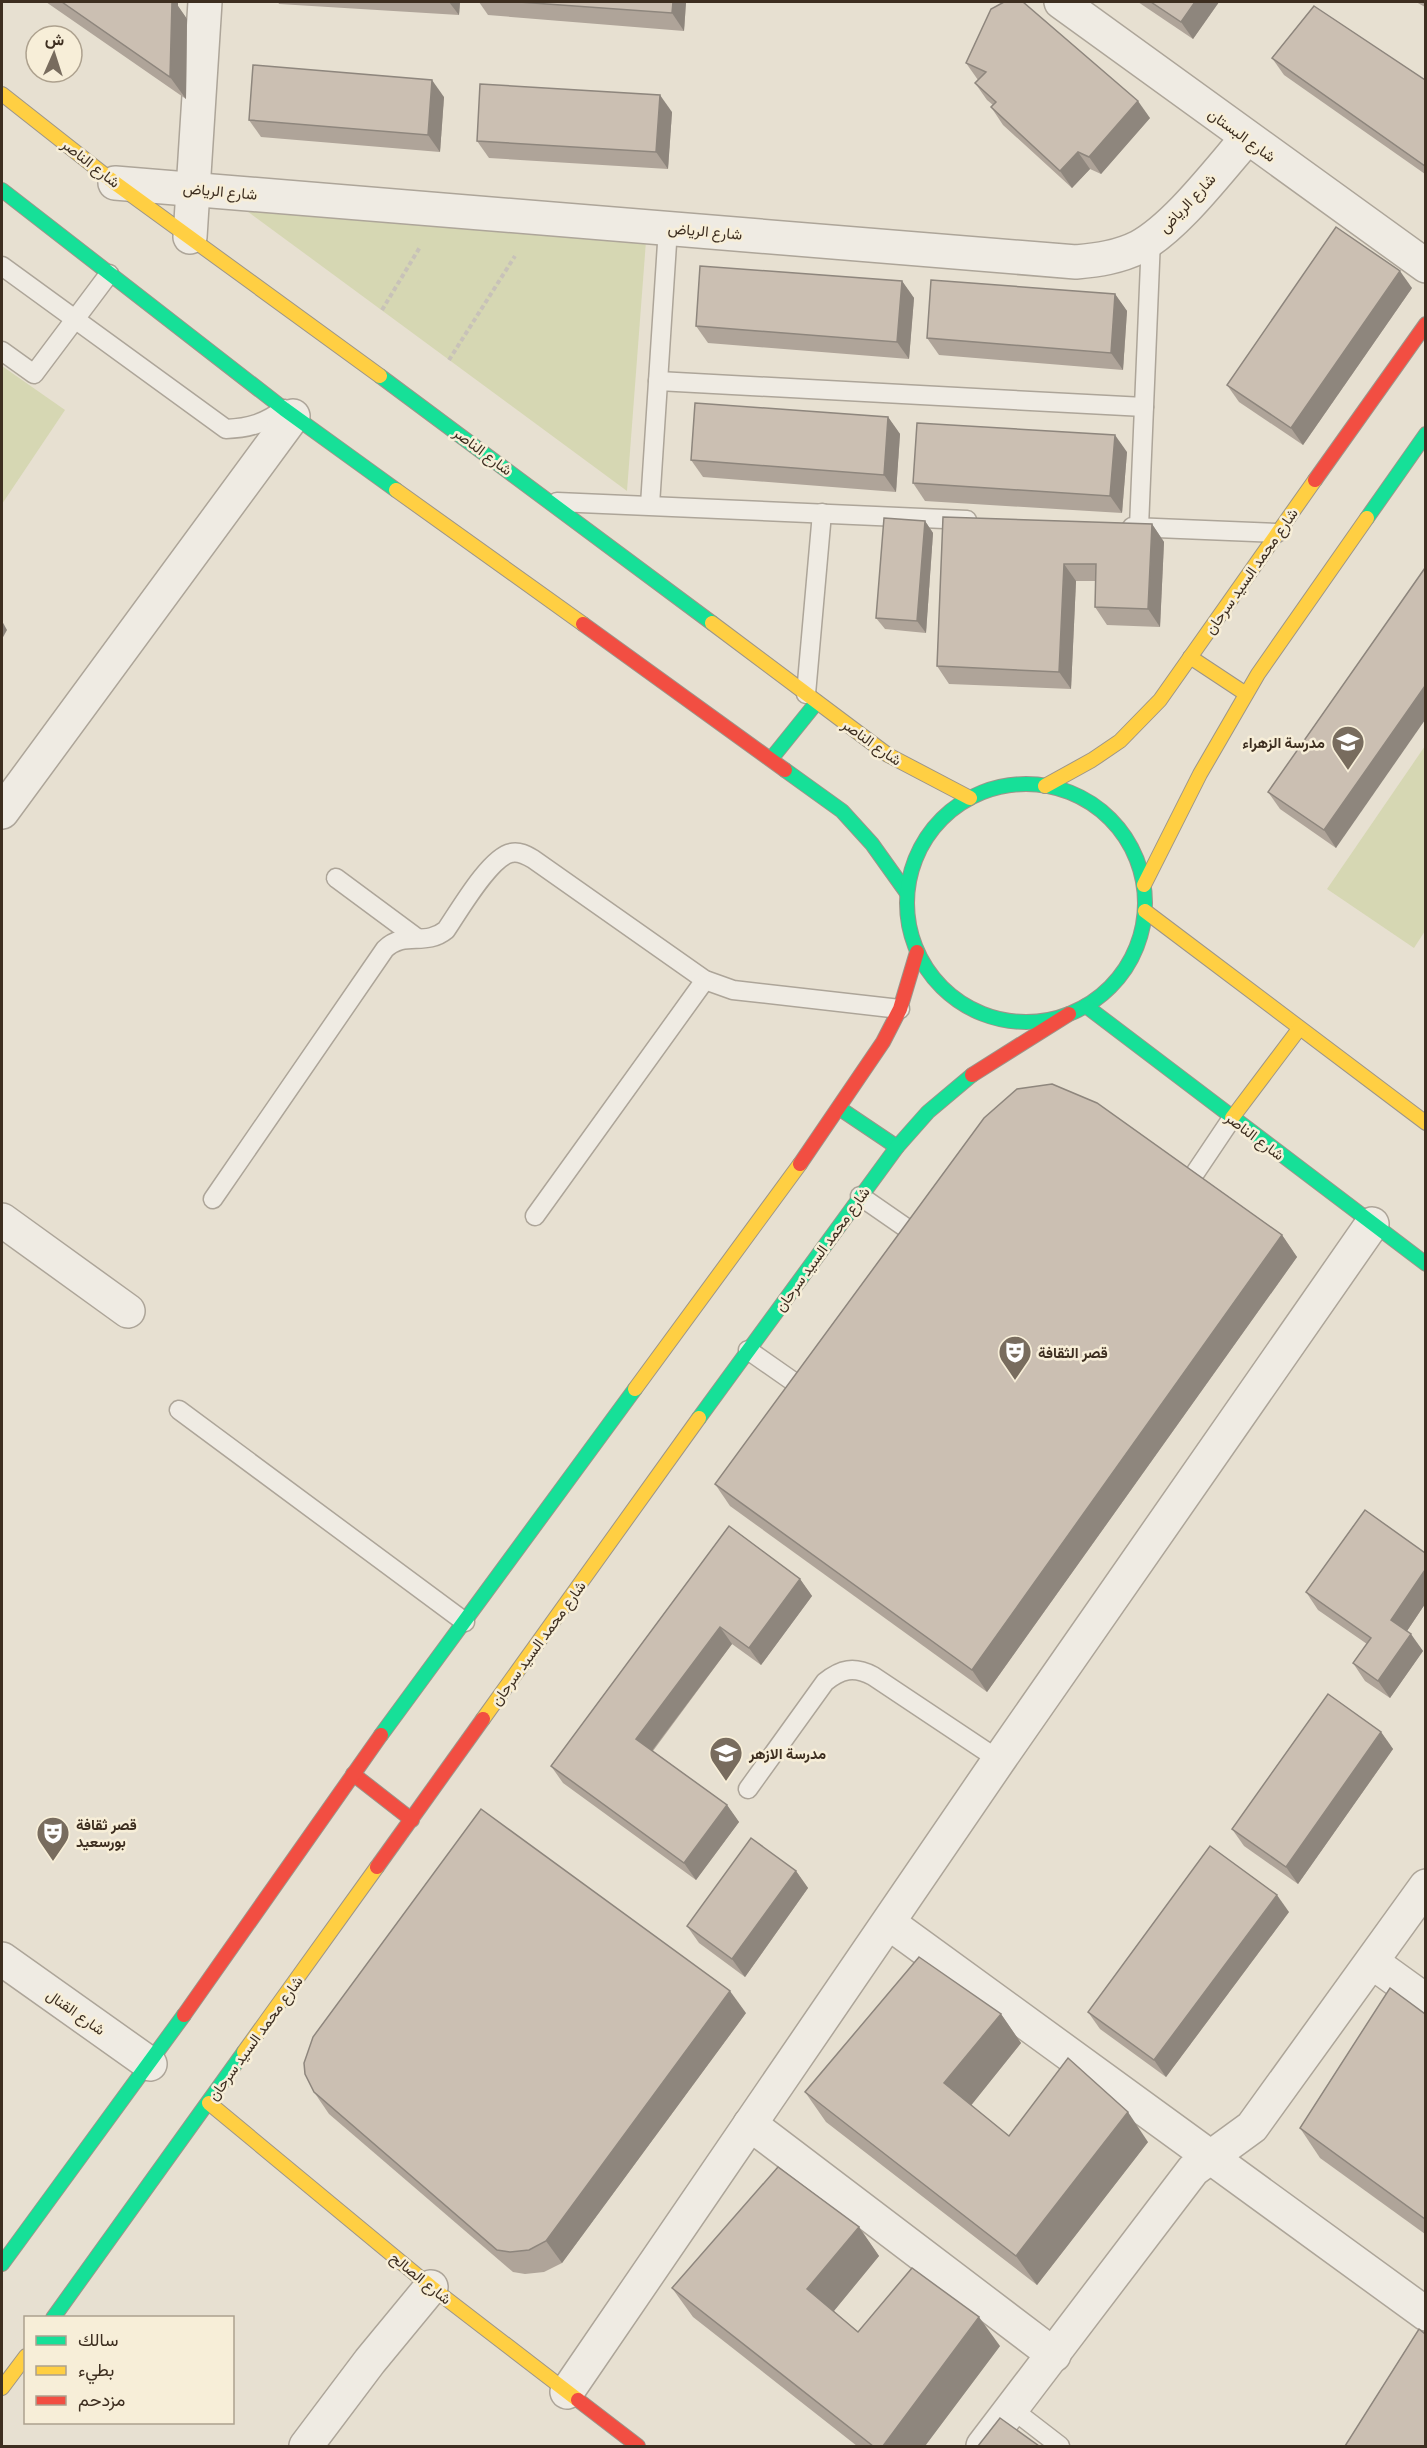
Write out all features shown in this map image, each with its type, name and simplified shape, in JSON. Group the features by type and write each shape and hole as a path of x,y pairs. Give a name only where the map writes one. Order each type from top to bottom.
{"street":[{"path":"190,237 205,2"},
{"name":"شارع البستان","path":"1061,2 1425,266"},
{"name":"شارع الناصر","path":"2,94 115,183 888,755 970,798"},
{"name":"شارع الرياض","path":"115,183 1076,262 1108,258 1138,247 1166,229 1246,138"},
{"path":"2,190 289,412 843,811 872,844 907,893"},
{"name":"شارع محمد السيد سرحان","path":"1045,786 1092,760 1120,741 1160,700 1425,324"},
{"path":"2,812 289,412"},
{"path":"1144,885 1200,774 1246,694 1425,434"},
{"path":"1191,657 1246,694"},
{"path":"771,759 812,698"},
{"path":"1020,784 1045,786 1069,792 1091,803 1111,819 1134,853 1144,885 1145,911 1140,940 1128,967 1108,989 1086,1006 1068,1014 1044,1020 1018,1022 977,1011 947,993 930,974 917,952 907,913 907,893 911,870 921,847 934,828 951,811 970,798 994,788 1020,784"},
{"path":"1145,911 1425,1123"},
{"path":"2,2264 150,2064 352,1774 791,1177 883,1042 900,1009 917,952"},
{"name":"شارع الناصر","path":"1086,1006 1425,1264"},
{"name":"شارع محمد السيد سرحان","path":"54,2316 748,1350 897,1147 928,1113 972,1076 1068,1014"},
{"path":"1232,1118 1299,1029"},
{"path":"839,1108 897,1147"},
{"path":"2,1220 128,1311"},
{"path":"567,2392 999,1760 1372,1224"},
{"path":"352,1774 412,1820"},
{"path":"983,2446 1193,2170 1252,2127 1425,1886"},
{"path":"889,1923 1425,2314"},
{"name":"شارع القنال","path":"2,1959 150,2064"},
{"path":"1372,1962 1425,2001"},
{"name":"شارع الصالح","path":"209,2103 431,2287 638,2446"},
{"path":"750,2124 1054,2355"},
{"path":"306,2446 370,2361 431,2287"},
{"path":"2,2388 24,2359"}],"lane":[{"path":"650,505 668,228"},
{"path":"1139,527 1151,239"},
{"path":"2,266 226,429 247,429 289,412"},
{"path":"2,351 34,374 109,274"},
{"path":"658,381 1144,408"},
{"path":"549,502 986,520"},
{"path":"812,698 822,513"},
{"path":"1115,526 1278,533"},
{"path":"213,1199 385,950 399,939 433,938 446,930 496,861 514,852 533,859 705,980 718,986 741,991 900,1009"},
{"path":"336,878 417,938"},
{"path":"535,1216 705,980"},
{"path":"1197,1208 1175,1192 1232,1118"},
{"path":"860,1196 942,1253"},
{"path":"748,1350 829,1408"},
{"path":"179,1410 465,1622"},
{"path":"748,1789 825,1682 835,1673 848,1669 861,1670 873,1676 999,1760"},
{"path":"1012,2409 1060,2446"}],"path":[{"path":"449,360 530,232 531,217"},
{"path":"382,310 422,244"}],"green space":[{"path":"247,211 646,241 627,491"},
{"path":"2,366 65,410 2,504"},
{"path":"1425,746 1425,931 1414,948 1327,889"}],"building":[{"path":"62,2 172,2 170,77"},
{"path":"519,2 673,2 672,13"},
{"path":"1004,2 1023,2 1138,101 1089,157 1078,152 1060,171 991,107 996,102 975,83 986,72 966,63 991,9"},
{"path":"1151,2 1195,2 1181,22"},
{"path":"1314,6 1425,80 1425,166 1272,58"},
{"path":"253,65 432,80 428,135 249,120"},
{"path":"480,84 660,95 656,152 477,141"},
{"path":"1336,227 1400,271 1291,428 1227,385"},
{"path":"700,266 902,281 897,342 696,326"},
{"path":"931,280 1115,294 1111,353 927,338"},
{"path":"695,403 888,417 884,475 691,460"},
{"path":"917,423 1115,435 1110,496 913,483"},
{"path":"943,517 1152,524 1148,609 1095,607 1096,564 1064,564 1059,672 937,666"},
{"path":"884,518 925,521 917,621 876,618"},
{"path":"1425,568 1425,686 1324,830 1268,792"},
{"name":"قصر الثقافة","path":"1052,1084 1097,1103 1282,1235 972,1670 715,1484 984,1118 1017,1089"},
{"path":"1365,1510 1425,1553 1425,1570 1391,1620 1411,1634 1378,1681 1353,1663 1371,1638 1306,1592"},
{"path":"729,1526 800,1579 749,1648 720,1627 636,1739 727,1805 684,1863 551,1766"},
{"path":"1328,1694 1381,1732 1286,1867 1232,1829"},
{"path":"481,1809 730,1991 546,2241 529,2250 510,2252 497,2250 314,2092 305,2074 304,2063 313,2037"},
{"path":"751,1838 796,1871 732,1959 687,1926"},
{"path":"1210,1846 1277,1895 1154,2060 1088,2012"},
{"path":"919,1957 1001,2014 944,2083 1009,2136 1068,2058 1128,2112 1016,2256 805,2092"},
{"path":"1390,1988 1425,2014 1425,2219 1300,2128"},
{"path":"778,2167 859,2227 807,2289 858,2332 912,2268 979,2317 883,2446 873,2446 672,2288"},
{"path":"1419,2329 1425,2334 1425,2446 1345,2446"},
{"path":"1000,2418 1039,2446 978,2446"}],"traffic: fast":[{"path":"2,190 284,409 396,490"},
{"path":"380,376 712,623"},
{"path":"1367,518 1426,434"},
{"path":"771,759 817,702"},
{"path":"785,770 842,811 872,844 907,893"},
{"path":"1026,784 1071,793 1092,804 1110,819 1125,837 1136,858 1145,903 1136,948 1125,969 1110,987 1092,1002 1071,1013 1026,1022 981,1013 960,1002 942,987 927,969 916,948 907,903 916,858 927,837 942,819 960,804 981,793 1026,784"},
{"path":"1086,1006 1426,1264"},
{"path":"699,1418 897,1147 928,1112 972,1075"},
{"path":"839,1108 897,1147"},
{"path":"381,1735 635,1389"},
{"path":"2,2264 184,2015"},
{"path":"54,2316 244,2052"}],"traffic: slow":[{"path":"2,94 115,183 380,376"},
{"path":"1045,786 1092,760 1120,741 1160,700 1315,480"},
{"path":"396,490 583,624"},
{"path":"1144,885 1200,774 1258,674 1367,518"},
{"path":"712,623 888,755 970,798"},
{"path":"1190,657 1246,694"},
{"path":"1145,911 1426,1123"},
{"path":"1232,1118 1299,1029"},
{"path":"635,1389 800,1164"},
{"path":"483,1719 699,1418"},
{"path":"244,2052 377,1867"},
{"path":"209,2103 431,2287 578,2400"},
{"path":"2,2388 24,2359"}],"traffic: jam":[{"path":"1315,480 1426,324"},
{"path":"583,624 785,770"},
{"path":"800,1164 883,1042 900,1009 917,952"},
{"path":"972,1075 1069,1014"},
{"path":"377,1867 483,1719"},
{"path":"184,2015 381,1735"},
{"path":"353,1774 412,1820"},
{"path":"578,2400 638,2446"}],"place":[{"name":"مدرسة الزهراء","path":"1348,771"},
{"name":"قصر الثقافة","path":"1015,1381"},
{"name":"مدرسة الازهر","path":"726,1782"},
{"name":"قصر ثقافة بورسعيد","path":"53,1862"}]}
